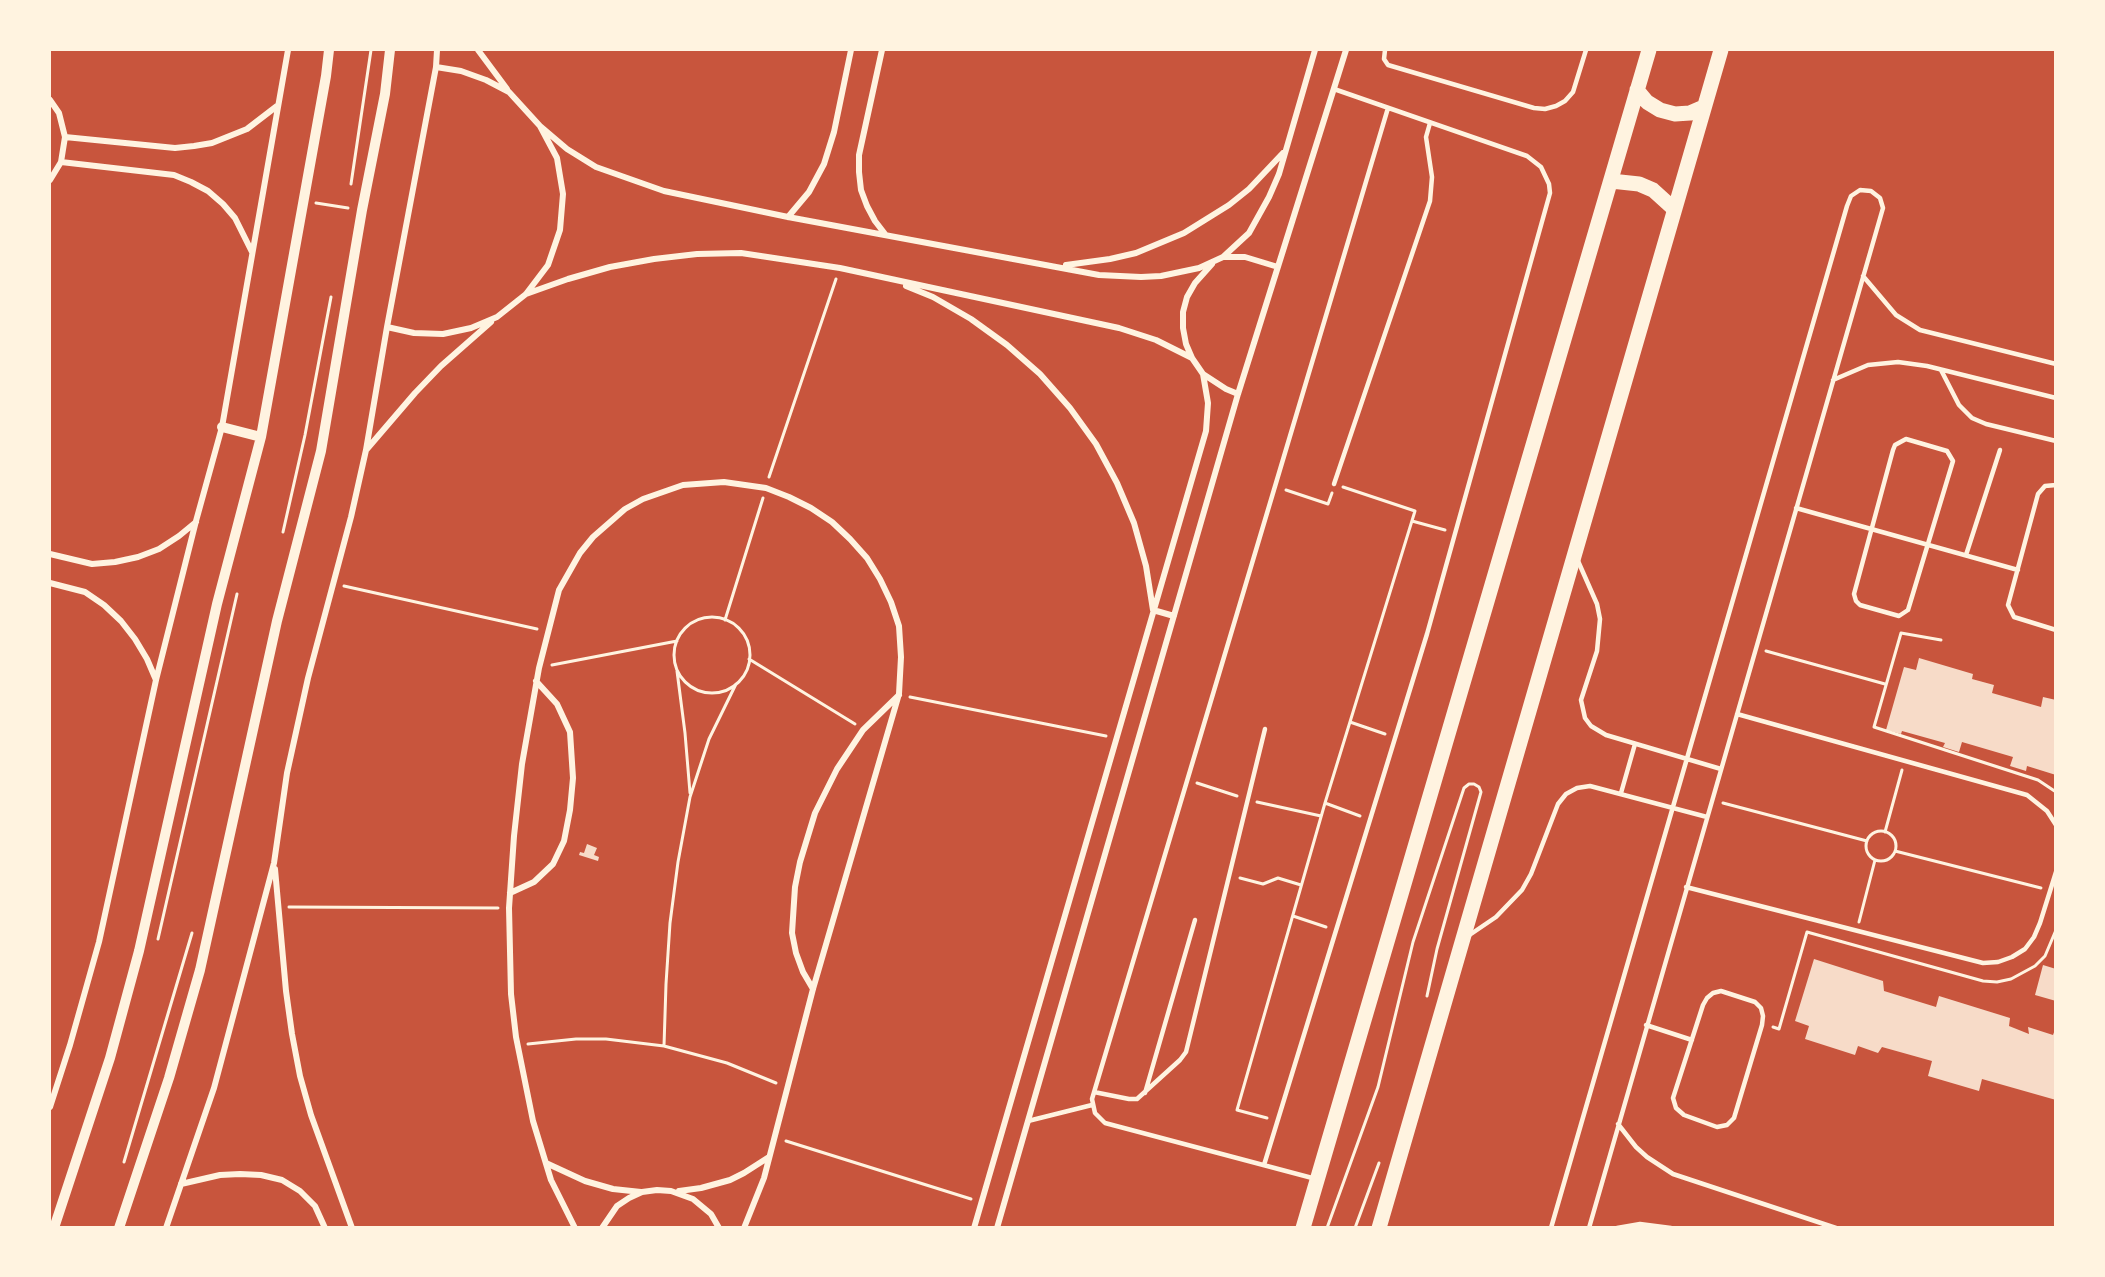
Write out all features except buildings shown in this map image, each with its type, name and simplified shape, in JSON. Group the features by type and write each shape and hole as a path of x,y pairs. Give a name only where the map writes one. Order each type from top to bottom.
{"main road":[{"path":"1303,1227 1649,50"},
{"path":"1379,1227 1721,50"},
{"path":"1637,90 1653,106 1675,114 1690,113 1704,107"},
{"path":"1611,181 1625,181 1646,187 1664,198 1674,209"}],"street":[{"path":"50,1107 99,942 156,680 222,427 288,50"},
{"path":"54,1227 110,1058 139,951 217,604 261,437 329,50"},
{"path":"119,1227 170,1078 200,970 277,621 321,451 362,210 385,94 390,50"},
{"path":"166,1227 214,1088 274,863 287,773 308,678 351,517 366,450 436,68 437,50"},
{"path":"478,50 509,92 540,126 567,149 596,167 664,191 788,218 1100,274 1161,276 1199,268 1223,257 1245,257 1278,267"},
{"path":"788,218 809,192 824,164 834,132 851,50"},
{"path":"882,50 859,155 859,172 861,190 867,206 886,235"},
{"path":"1239,394 1226,390 1203,374 1192,358 1183,328 1187,297 1205,270 1223,257 1248,233 1257,219 1276,182 1315,50"},
{"path":"997,1227 1239,394 1346,50"},
{"path":"436,68 461,71 509,92"},
{"path":"50,100 59,113 65,137 62,162 50,180"},
{"path":"65,137 175,148 194,146 212,143 247,129 277,106"},
{"path":"366,450 428,380 497,317 526,294 548,265 560,230 563,194 556,159 540,126"},
{"path":"1058,266 1084,264 1136,253 1184,233 1229,205 1268,170 1285,151"},
{"path":"62,162 174,175 191,182 208,191 235,218 252,252"},
{"path":"526,294 610,267 697,254 741,253 840,268 1119,328 1156,340 1192,358"},
{"path":"892,280 933,297 971,319 1007,345 1040,374 1070,408 1095,444 1117,483 1134,524 1146,566 1153,610"},
{"path":"387,327 414,333 443,334 471,328 497,317"},
{"path":"974,1227 1206,431 1208,403 1203,374"},
{"path":"222,427 261,437"},
{"path":"574,1227 545,1163 533,1121 518,1045 511,994 510,893 518,800 536,681 559,590 574,562 593,537 624,509 643,499 683,485 724,482 766,488 789,496 832,522 850,539 871,565 891,602 899,626 901,657 899,694 813,989 770,1157 757,1200 744,1227"},
{"path":"50,554 92,564 138,557 159,549 196,521"},
{"path":"50,583 85,592 104,605 135,639 156,680"},
{"path":"1153,610 1174,616"},
{"path":"510,893 534,882 553,864 564,841 570,810 573,778 570,732 557,704 536,681"},
{"path":"813,989 799,963 792,933 795,887 807,837 825,791 837,769 863,730 899,694"},
{"path":"274,863 292,1034 300,1076 352,1227"},
{"path":"545,1163 585,1181 613,1189 642,1192 701,1188 723,1182 744,1173 770,1157"},
{"path":"181,1184 220,1175 240,1174 261,1175 282,1180 300,1191 315,1206 325,1227"},
{"path":"671,1191 693,1199 703,1206 719,1227"},
{"path":"602,1227 608,1216 618,1206 642,1192"}],"lane":[{"path":"1385,50 1384,59 1388,65 1534,108 1545,109 1556,106 1573,92 1586,50"},
{"path":"1264,1165 1456,533 1550,193 1549,184 1541,167 1527,156 1334,89"},
{"path":"1317,1179 1105,1123 1095,1113 1092,1106 1094,1092 1388,108"},
{"path":"1334,484 1430,201 1432,177 1426,137 1430,123"},
{"path":"1551,1227 1846,206 1851,196 1860,190 1871,191 1880,198 1883,208 1589,1227"},
{"path":"1863,276 1896,315 1920,330 2055,364"},
{"path":"1833,380 1854,370 1883,363 1912,363 2055,398"},
{"path":"1941,370 1959,405 1972,418 1986,424 2055,441"},
{"path":"1906,439 1947,451 1953,461 1908,610 1899,616 1860,606 1856,601 1854,594 1871,529 1895,445 1906,439"},
{"path":"1966,555 2000,450"},
{"path":"2055,485 2045,486 2038,494 2008,605 2010,612 2020,619 2055,630"},
{"path":"1796,508 2018,570"},
{"path":"1574,554 1597,604 1600,620 1596,651 1582,691 1582,710 1585,718 1598,731 1721,769"},
{"path":"1737,714 2027,795 2047,811 2055,825"},
{"path":"1094,1092 1137,1099 1186,1052 1265,729"},
{"path":"1621,793 1635,744"},
{"path":"1462,941 1496,917 1522,890 1531,874 1558,804 1566,794 1577,788 1590,786 1707,817"},
{"path":"1686,887 1983,963 1998,962 2025,949 2034,937 2055,872"},
{"path":"1144,1094 1195,920"},
{"path":"1721,991 1755,1002 1761,1008 1762,1024 1734,1118 1722,1126 1683,1115 1674,1103 1674,1093 1707,998 1721,991"},
{"path":"1646,1025 1692,1040"},
{"path":"1028,1122 1092,1106"},
{"path":"1618,1124 1631,1142 1647,1157 1674,1174 1836,1227"},
{"path":"1617,1227 1640,1224 1671,1227"}],"path":[{"path":"351,184 371,50"},
{"path":"303,201 362,210"},
{"path":"725,620 766,488 840,268"},
{"path":"282,538 305,435 332,287"},
{"path":"1275,487 1328,504 1334,484 1415,511 1321,816 1237,1110 1277,1121"},
{"path":"1412,521 1456,533"},
{"path":"333,583 547,631"},
{"path":"664,1046 670,923 690,796 709,739 736,684 747,668 749,658 744,635 739,629 725,620 709,617 693,622 681,633 674,650 685,733 690,796"},
{"path":"1941,640 1901,633 1874,727 2038,780 2055,792"},
{"path":"539,668 677,641"},
{"path":"1756,648 1886,684"},
{"path":"749,658 863,730"},
{"path":"677,670 689,685 708,693 728,689 736,684"},
{"path":"899,694 1115,738"},
{"path":"1350,722 1395,737"},
{"path":"1885,832 1904,761"},
{"path":"1187,780 1248,800 1321,816"},
{"path":"1327,1227 1378,1087 1413,942 1464,788 1469,784 1474,784 1482,792 1437,949 1427,998"},
{"path":"1712,800 1867,841"},
{"path":"1325,803 1370,819"},
{"path":"1874,832 1885,832 1894,839 1895,850 1887,859 1875,860 1867,852 1867,841 1874,832"},
{"path":"1895,850 2050,891"},
{"path":"1857,931 1875,860"},
{"path":"1230,875 1263,884 1278,878 1302,885"},
{"path":"278,907 509,908"},
{"path":"1293,916 1336,930"},
{"path":"124,1162 194,923"},
{"path":"1762,1024 1779,1029 1807,932 1983,981 1997,982 2011,980 2035,966 2048,950 2055,930"},
{"path":"518,1045 547,1041 606,1039 664,1046 727,1063 787,1089"},
{"path":"774,1138 982,1202"},
{"path":"1355,1227 1379,1162"}]}
